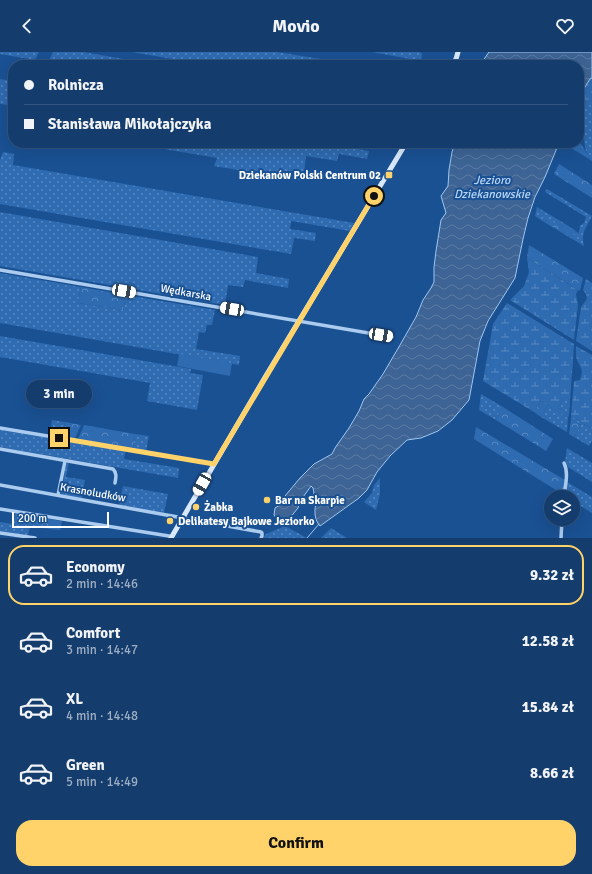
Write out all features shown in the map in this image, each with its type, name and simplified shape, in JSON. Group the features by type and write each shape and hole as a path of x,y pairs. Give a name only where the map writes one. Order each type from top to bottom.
{"street":[{"path":"0,510 161,535 171,538 403,148"},
{"name":"Wędkarska","path":"0,270 392,337"},
{"path":"0,428 214,464"},
{"path":"0,449 113,469 116,474 115,483"},
{"path":"58,495 65,461"},
{"path":"564,463 566,471 565,490"},
{"name":"Krasnoludków","path":"0,485 261,532 261,538"},
{"path":"561,538 562,526"},
{"path":"0,533 35,538"}],"green space":[{"path":"0,52 39,52 35,60 0,54"},
{"path":"53,52 83,52 130,60 49,60"},
{"path":"132,52 277,52 326,60 178,60"},
{"path":"372,52 422,53 421,60"},
{"path":"592,78 592,100 585,104 584,91"},
{"path":"0,79 8,80 8,105 0,104"},
{"path":"592,100 592,161 589,159 585,148 585,104"},
{"path":"158,148 352,148 369,151 367,159 339,154 337,161 306,156 303,181 214,166 217,158"},
{"path":"571,148 584,148 589,159"},
{"path":"3,152 14,154 13,165 354,223 350,231 291,221 290,229 316,233 315,241 294,238 291,254 0,204 0,160"},
{"path":"559,164 592,185 592,198 554,174"},
{"path":"547,189 592,216 584,233 584,246 569,237 576,231 578,233 579,232 580,225 584,223 586,217 545,192"},
{"path":"537,207 567,225 561,227 547,220 544,222 535,216"},
{"path":"0,212 258,257 256,273 289,279 288,288 245,280 243,287 228,285 225,305 0,266"},
{"path":"547,220 552,221 561,227 567,225 576,231 569,237 544,222"},
{"path":"529,245 583,278 580,291 527,258"},
{"path":"527,258 578,290 576,294 578,305 574,340 510,300 524,286 529,272"},
{"path":"0,273 81,287 78,303 123,310 126,295 215,310 212,325 207,325 205,333 199,332 196,349 240,356 239,365 0,323"},
{"path":"586,279 592,283 592,351 576,341 581,307 587,299 583,290"},
{"path":"81,287 126,295 123,310 78,303"},
{"path":"507,303 574,344 570,400 565,396 558,408 569,415 568,418 541,401 534,412 483,381 493,324"},
{"path":"0,336 191,369 190,373 203,375 197,410 147,401 150,383 0,357"},
{"path":"576,346 592,355 592,429 571,416 574,381 580,380 582,372 576,356"},
{"path":"179,354 232,363 230,376 177,366"},
{"path":"481,394 503,407 496,420 479,410"},
{"path":"565,396 570,400 569,415 558,408"},
{"path":"541,401 548,405 541,417 534,412"},
{"path":"548,405 568,418 567,432 541,417"},
{"path":"503,407 553,439 546,451 496,420"},
{"path":"571,416 592,429 592,441 589,446 574,437 581,425 571,419"},
{"path":"571,419 581,425 574,437 569,434"},
{"path":"52,420 65,422 62,436 50,434"},
{"path":"65,422 81,425 75,438 62,436"},
{"path":"84,425 135,434 133,448 78,439"},
{"path":"476,427 565,480 564,490 556,490 474,439"},
{"path":"0,429 126,450 124,459 179,468 178,478 0,447"},
{"path":"135,434 149,436 146,451 133,448"},
{"path":"567,448 592,463 592,482 568,467 565,462"},
{"path":"69,462 66,477 85,480 82,498 62,495 61,493 66,464"},
{"path":"380,478 380,494 376,510 364,502 372,493 374,485"},
{"path":"567,482 592,497 592,513 580,505 580,490 566,490"},
{"path":"123,486 168,494 164,513 119,505"},
{"path":"15,513 43,518 42,528 30,526 28,536 0,532 0,522 13,524"},
{"path":"43,518 62,521 60,530 42,528"},
{"path":"285,526 307,538 263,538 266,534"},
{"path":"331,528 347,538 321,538"}],"water":[{"path":"489,52 592,52 592,78 584,90 584,60 483,60"},
{"name":"Jezioro Dziekanowskie","path":"453,148 557,148 535,197 528,218 515,278 488,321 480,341 469,400 452,420 438,431 421,438 407,440 390,456 377,472 367,490 359,498 320,526 315,517 316,501 312,498 314,493 311,486 301,500 298,508 289,519 283,521 277,519 274,515 275,508 280,505 285,496 300,478 314,464 332,454 359,411 364,399 383,374 416,317 423,300 434,282 434,267 441,220 446,213 441,196 448,186"}],"waterway":[{"path":"307,538 319,524"}],"place":[{"name":"Dziekanów Polski Centrum 02","path":"389,175"},
{"name":"Bar na Skarpie","path":"267,500"},
{"name":"Żabka","path":"196,507"},
{"name":"Delikatesy Bajkowe Jeziorko","path":"170,521"}],"route":[{"path":"59,438 214,464 374,196"}]}
